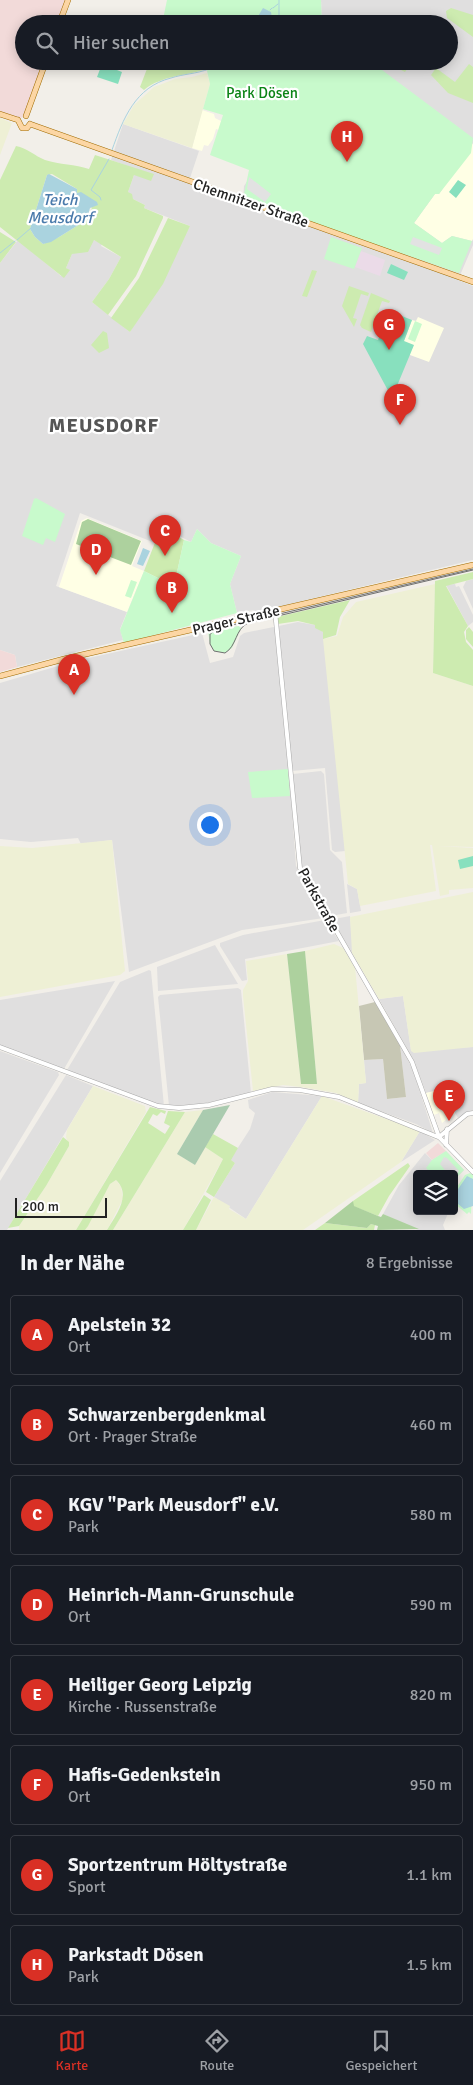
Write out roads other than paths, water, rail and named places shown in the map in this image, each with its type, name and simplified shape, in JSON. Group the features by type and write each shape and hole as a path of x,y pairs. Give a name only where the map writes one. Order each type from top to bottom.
{"main road":[{"path":"62,15 68,0"},
{"path":"0,114 18,120 22,128 26,128 30,124 26,116 43,70"},
{"path":"18,120 26,116"},
{"name":"Chemnitzer Straße","path":"30,124 473,282"},
{"name":"Prager Straße","path":"0,676 64,659 473,565"}],"street":[{"name":"Parkstraße","path":"274,611 300,868 412,1062 439,1137"},
{"path":"0,1047 158,1106 179,1108 209,1105 272,1089 300,1090 339,1097 439,1137 473,1172"},
{"path":"439,1137 467,1114 473,1113"},
{"path":"446,1146 447,1129"}],"water":[{"path":"263,8 271,12 272,15 259,15"},
{"name":"Teich Meusdorf","path":"49,174 77,189 77,193 81,192 97,202 98,205 90,208 88,215 80,220 80,224 51,242 43,244 30,229 47,175"},
{"path":"143,548 150,551 143,566 137,564"},
{"path":"467,1176 473,1179 473,1206 464,1209 458,1204 458,1189"}],"waterway":[{"path":"279,0 279,15"},
{"path":"273,8 278,4"},
{"path":"112,150 126,116 139,97 148,89 159,82 171,78 206,70"},
{"path":"101,200 91,190 109,159"},
{"path":"17,240 31,228"},
{"path":"0,253 15,241"}],"tram line":[{"path":"473,569 219,628 210,634 210,644 214,651 225,653 232,646 241,629 248,623 473,570"}],"place":[{"name":"Parkstadt Dösen","path":"347,162"},
{"name":"Sportzentrum Höltystraße","path":"389,350"},
{"name":"Hafis-Gedenkstein","path":"400,425"},
{"name":"KGV \"Park Meusdorf\" e.V.","path":"165,556"},
{"name":"Heinrich-Mann-Grunschule","path":"96,575"},
{"name":"Schwarzenbergdenkmal","path":"172,613"},
{"name":"Apelstein 32","path":"74,695"},
{"name":"Heiliger Georg Leipzig","path":"449,1121"}],"district":[{"name":"MEUSDORF","path":"104,425"}],"park label":[{"name":"Park Dösen","path":"262,93"}]}
